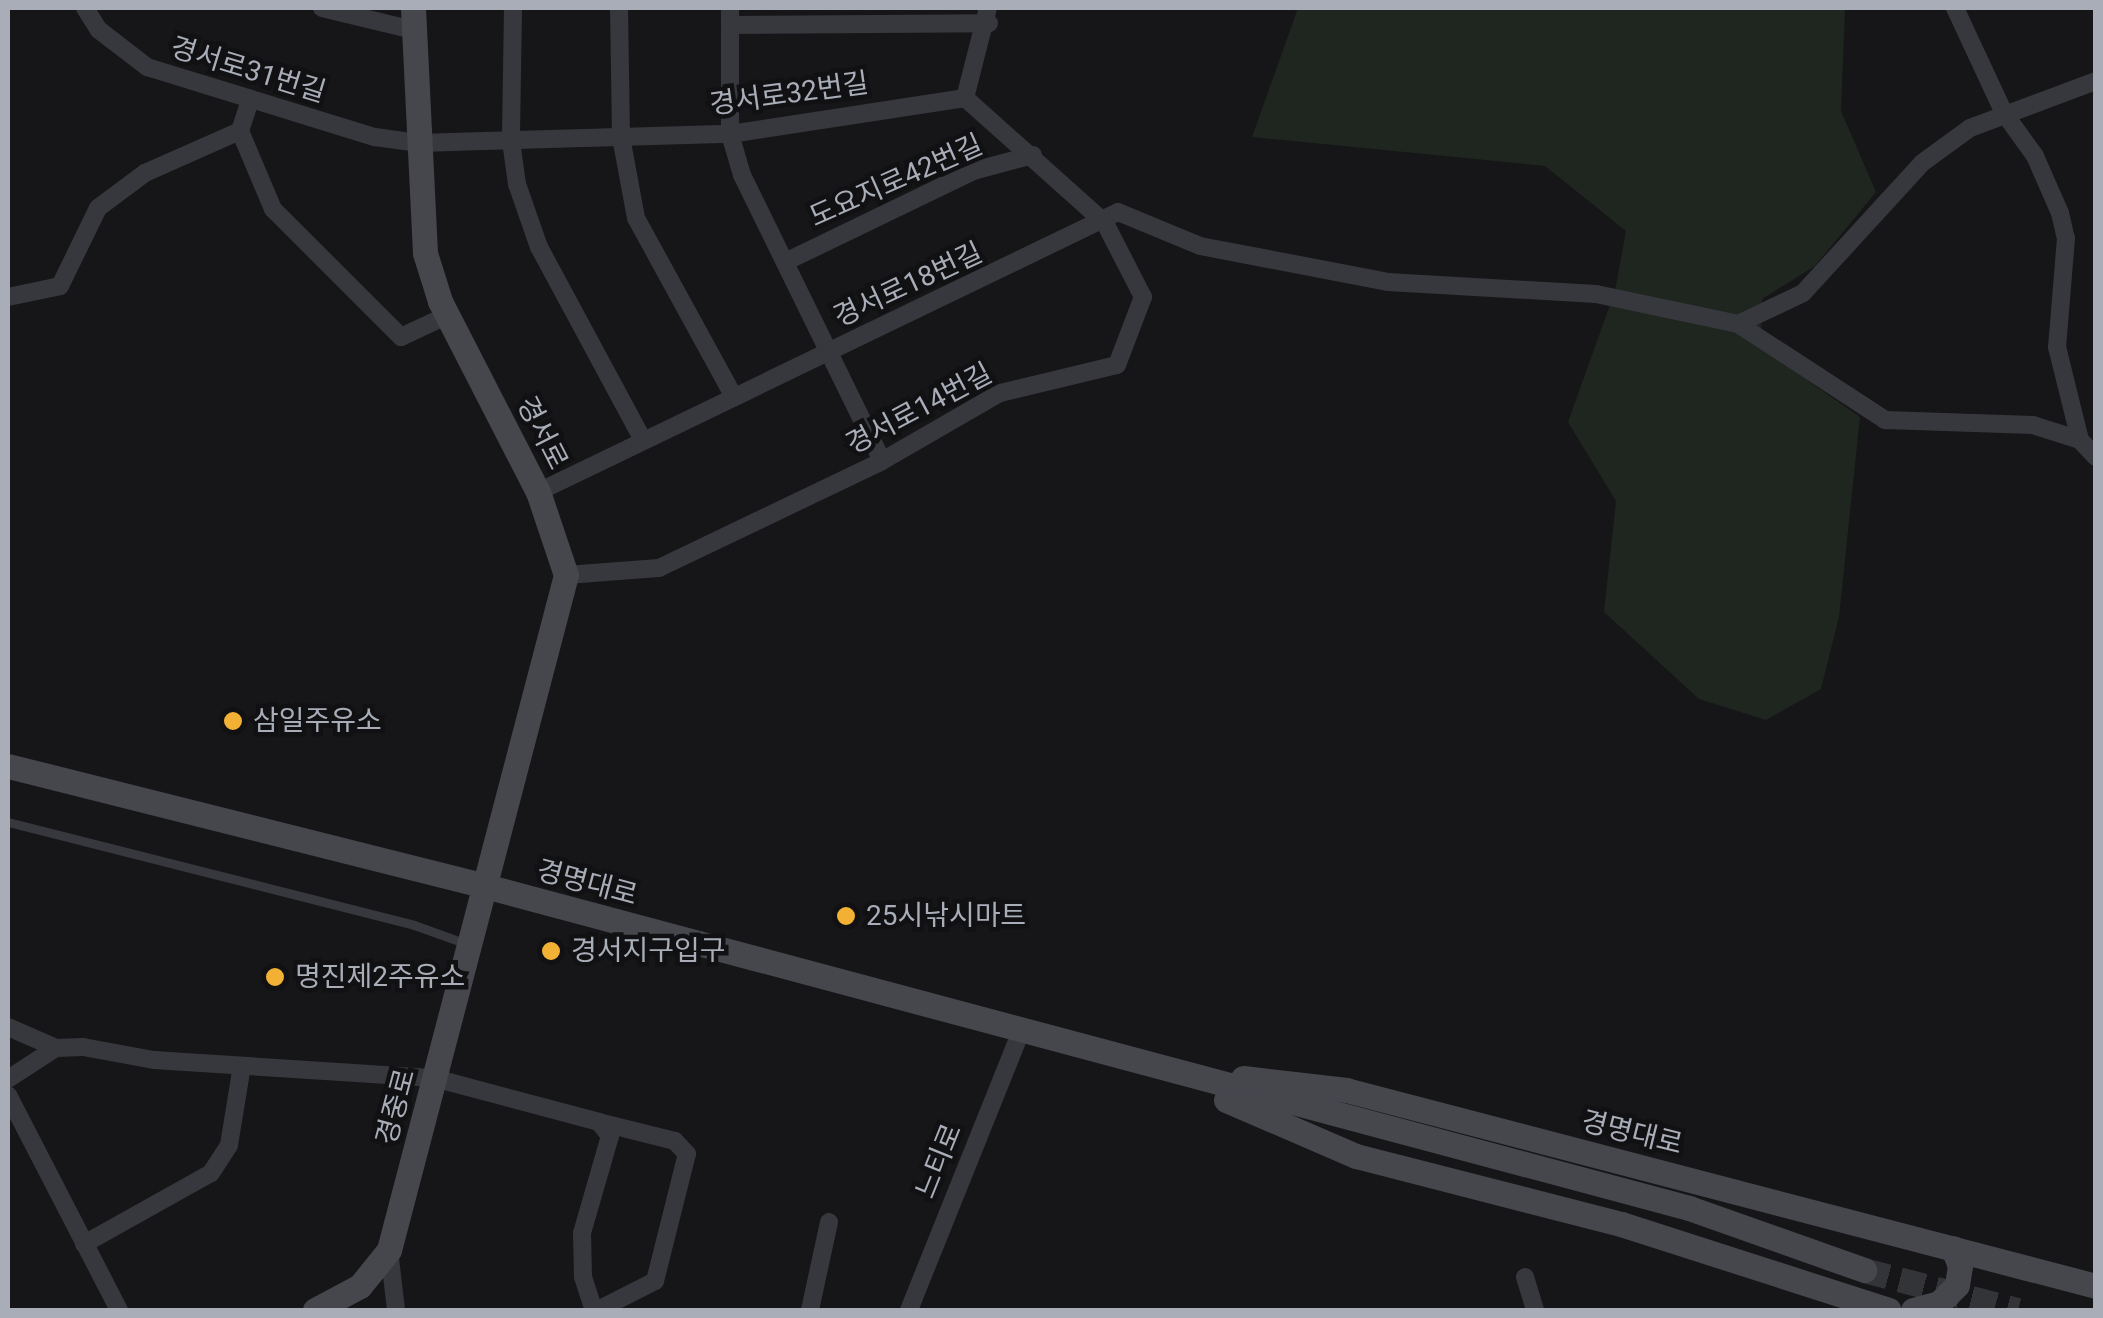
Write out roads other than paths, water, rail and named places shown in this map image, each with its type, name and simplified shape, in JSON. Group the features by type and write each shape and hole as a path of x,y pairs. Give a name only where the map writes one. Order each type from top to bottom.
{"main road":[{"name":"경서로","path":"413,19 425,254 448,315 538,492 566,575"},
{"path":"485,886 566,575"},
{"name":"경명대로","path":"8,766 485,886 1148,1067 1688,1208 1864,1270"},
{"name":"경중로","path":"315,1310 360,1286 389,1250 485,886"},
{"name":"경명대로","path":"1148,1067 1346,1090 2096,1286"},
{"name":"경명대로","path":"1148,1067 1356,1156 1621,1224 1889,1310"},
{"path":"1913,1310 1940,1303 1956,1285 1960,1266 1953,1248"}],"street":[{"name":"경서로31번길","path":"85,8 99,30 147,67 250,101 418,144"},
{"path":"322,8 413,19"},
{"path":"512,8 511,140 538,248 643,440"},
{"path":"619,8 621,137 636,218 734,397"},
{"path":"1955,8 2004,114 2035,156 2060,213 2066,238 2057,347 2080,440 2096,457"},
{"path":"882,461 742,175 730,134 730,16 988,15 965,98"},
{"path":"1738,324 1803,294 1922,163 1970,128 2096,81"},
{"name":"경서로32번길","path":"418,144 730,134 965,98"},
{"name":"경서로14번길","path":"566,575 660,568 882,461 1000,393 1117,365 1143,297 1105,222 1033,155 978,116 965,98"},
{"path":"250,101 240,131 273,210 401,338 448,315"},
{"path":"8,297 60,286 98,208 145,173 240,131"},
{"name":"도요지로42번길","path":"785,262 973,170 1033,155"},
{"path":"1105,222 1129,213 1200,246 1388,282 1596,294 1738,324 1885,420 2032,425 2080,440"},
{"name":"경서로18번길","path":"538,492 1105,222"},
{"path":"8,1026 56,1048 242,1066 434,1078 675,1142 686,1154 655,1281 596,1310 583,1277 582,1233 610,1136 599,1122"},
{"name":"느티로","path":"908,1310 1021,1032"},
{"path":"8,1080 56,1048"},
{"path":"84,1244 211,1173 229,1144 242,1066"},
{"path":"8,1095 118,1310"},
{"path":"810,1310 830,1222"},
{"path":"389,1250 396,1310"},
{"path":"1526,1277 1535,1310"}],"lane":[{"path":"8,822 414,925 469,946"}],"tunnel":[{"path":"1864,1270 2018,1310"}],"place":[{"name":"삼일주유소","path":"233,721"},
{"name":"25시낚시마트","path":"846,916"},
{"name":"경서지구입구","path":"551,951"},
{"name":"명진제2주유소","path":"275,977"}]}
